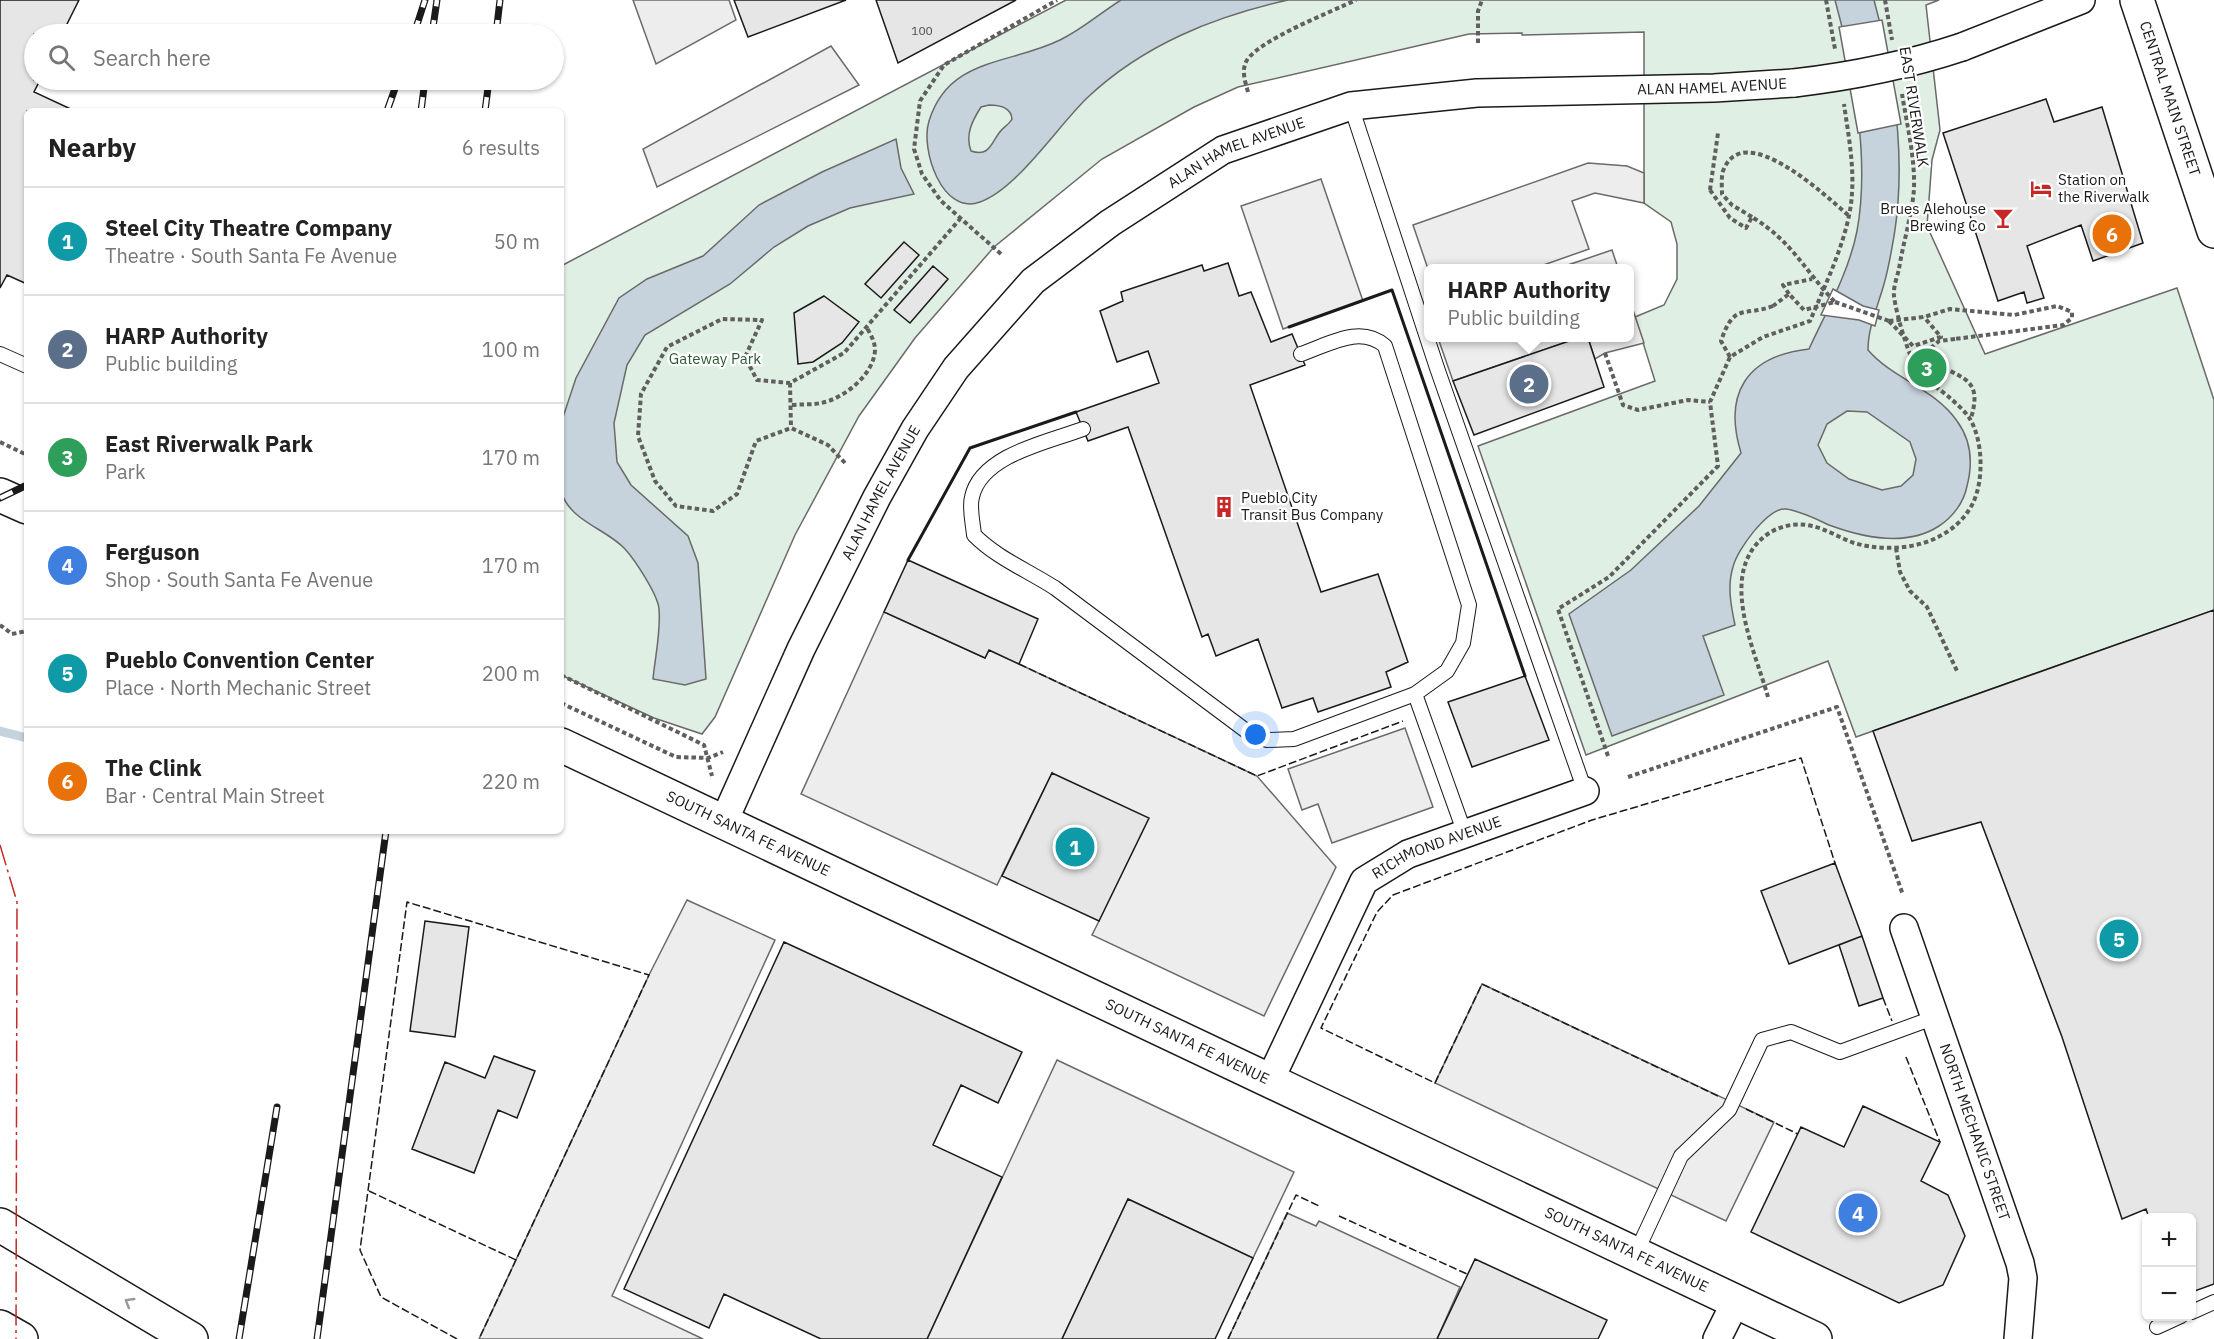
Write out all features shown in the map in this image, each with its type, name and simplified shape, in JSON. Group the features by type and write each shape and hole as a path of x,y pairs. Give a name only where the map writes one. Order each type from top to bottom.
{"main road":[{"name":"CENTRAL MAIN STREET","path":"2137,0 2214,231"},
{"path":"0,495 24,506"},
{"name":"SOUTH SANTA FE AVENUE","path":"564,746 724,820 1269,1082 1815,1339"},
{"path":"0,1225 185,1335"},
{"path":"0,1327 21,1339"}],"street":[{"name":"ALAN HAMEL AVENUE","path":"724,820 801,649 878,497 915,429 956,368 1033,281 1110,223 1223,150 1351,106 1477,93 1794,83 1866,74 1914,63 2081,0"},
{"name":"RICHMOND AVENUE","path":"1269,1082 1364,881 1408,854 1585,791"},
{"name":"NORTH MECHANIC STREET","path":"1904,928 2020,1263 2023,1278 2018,1339"},
{"path":"1717,1339 1736,1301"}],"lane":[{"path":"1351,106 1424,328"},
{"path":"1083,429 1000,460 982,474 971,497 974,535 993,554 1025,569 1056,588 1249,733 1267,740 1294,739 1415,694 1447,671 1463,643 1469,605 1384,346 1375,338 1356,334 1300,354"},
{"path":"1428,342 1585,791"},
{"path":"0,354 24,365"},
{"path":"1415,694 1465,834"},
{"path":"1636,1253 1680,1156 1729,1110 1762,1040 1791,1032 1840,1052 1934,1018"},
{"path":"2196,1310 2214,1302"},
{"path":"2157,1327 2171,1321"}],"path":[{"path":"1001,254 941,201 922,174 914,149 920,101 944,65 1057,0"},
{"path":"1248,92 1243,73 1247,60 1274,38 1356,0"},
{"path":"1478,43 1478,11 1482,0"},
{"path":"1826,0 1836,52"},
{"name":"EAST RIVERWALK","path":"1885,0 1892,43"},
{"name":"EAST RIVERWALK","path":"1768,697 1744,614 1741,583 1748,558 1760,540 1777,526 1811,525 1853,542 1880,549 1912,547 1936,539 1958,522 1973,502 1980,476 1980,458 1970,419 1952,399 1919,372 1905,338 1894,295 1914,189 1911,145 1901,89"},
{"path":"1608,756 1558,609 1609,577 1718,466 1710,402 1730,357 1763,336 1810,321 1834,265 1852,194 1851,149 1842,95"},
{"path":"1718,133 1710,190 1730,218 1746,228 1752,217"},
{"path":"1848,214 1791,170 1766,154 1747,152 1733,157 1723,171 1722,194 1732,205 1789,245 1812,279 1836,303 1889,321 1924,317 1950,309 2014,315 2057,306 2072,312 2072,318 2063,325 1939,341 1931,348 1931,357 1938,365 1964,377 1971,385 1975,403 1970,419"},
{"path":"845,463 828,445 791,428 756,441 737,494 713,511 676,506 655,481 638,436 640,394 667,348 722,319 762,320 745,357 757,380 790,383 844,353 960,219"},
{"path":"1812,279 1783,285 1804,310 1836,303"},
{"path":"1730,357 1721,340 1734,316 1746,310 1760,311 1773,306 1789,294"},
{"path":"1889,321 1912,346 1941,337 1924,317"},
{"path":"792,405 822,403 856,384 870,365 875,351 873,339 867,328"},
{"path":"1605,354 1623,405 1638,410 1688,400 1710,402"},
{"path":"790,383 791,428"},
{"path":"0,442 24,453"},
{"path":"1896,548 1900,572 1910,591 1927,607 1957,671"},
{"path":"0,625 12,634 24,632"},
{"path":"564,676 704,745 724,820"},
{"path":"564,704 676,757 708,758 726,750"},
{"path":"1628,777 1838,707 1903,895"}],"green space":[{"name":"Gateway Park","path":"1066,0 1939,0 1926,5 1940,130 1932,160 1927,226 1985,354 2177,288 2214,400 2214,610 1856,737 1828,661 1586,755 1478,446 1655,381 1635,317 1664,305 1677,279 1677,244 1671,222 1644,203 1644,32 1469,34 1238,87 1194,107 1102,159 994,247 915,338 859,416 795,535 715,717 702,734 654,718 564,676 564,264"}],"shaded area":[{"path":"633,0 729,0 736,20 656,64"},
{"path":"1121,0 1288,0 1233,15 1155,48 1109,79 1087,98 1022,171 994,195 980,202 967,204 955,199 945,190 937,177 928,147 929,121 938,100 951,85 966,74 1060,40","holes":["989,105 1007,109 1012,119 986,151 971,151 970,128 981,107"]},
{"path":"1835,0 1874,0 1887,56 1896,114 1899,172 1895,230 1886,278 1871,325 1868,350 1889,369 1937,400 1962,428 1970,452 1966,492 1949,518 1927,533 1913,537 1885,538 1856,534 1786,509 1771,515 1754,531 1740,550 1733,567 1730,589 1735,625 1703,636 1724,695 1612,736 1569,614 1631,570 1699,506 1741,453 1736,432 1735,413 1738,396 1745,382 1755,369 1769,360 1787,353 1809,349 1849,262 1857,231 1862,175 1854,85","holes":["1847,411 1867,412 1910,442 1916,459 1913,475 1901,486 1882,490 1849,479 1827,463 1818,445 1827,424"]},
{"path":"831,46 859,85 657,187 643,149"},
{"path":"896,139 901,168 914,194 850,208 808,226 774,247 730,284 645,335 627,365 614,423 617,462 631,485 688,536 698,563 706,679 685,685 653,679 659,635 659,609 655,595 625,549 580,517 564,498 564,414 576,378 619,298 647,279 703,256 759,205 822,172"},
{"path":"1588,163 1627,166 1644,173 1644,203 1595,193 1572,201 1589,249 1546,264 1426,264 1413,225"},
{"path":"1321,179 1363,301 1283,329 1241,206"},
{"path":"1612,250 1617,264 1571,264"},
{"path":"1634,313 1644,343 1605,353 1595,359 1589,342 1634,342"},
{"path":"1439,342 1566,342 1453,381"},
{"path":"884,612 985,658 989,650 1257,776 1336,867 1264,1016 1092,935 1099,921 1052,773 997,885 801,794"},
{"path":"1405,728 1433,807 1332,843 1318,804 1302,810 1288,769"},
{"path":"687,900 775,940 612,1296 703,1339 479,1339 649,975"},
{"path":"1482,984 1774,1122 1726,1221 1435,1083"},
{"path":"1057,1060 1294,1172 1253,1258 1128,1199 1062,1339 927,1339"},
{"path":"1287,1213 1316,1226 1319,1221 1460,1287 1437,1339 1228,1339"}],"pier":[{"path":"1882,20 1901,124 1858,133 1839,27"},
{"path":"1833,289 1863,306 1879,310 1875,326 1859,320 1821,315"}],"building":[{"path":"0,0 79,0 67,24 24,24 24,90 35,90 34,92 69,108 24,108 24,283 7,275 0,288"},
{"path":"734,0 846,0 748,37"},
{"path":"876,0 1016,0 898,63"},
{"path":"2046,99 2054,122 2102,107 2143,243 2093,261 2081,225 2027,246 2044,298 2027,303 2024,292 1998,301 1943,133"},
{"path":"904,242 919,255 881,298 865,284"},
{"name":"Pueblo City Transit Bus Company","path":"1228,263 1239,296 1251,292 1271,342 1292,334 1305,365 1250,385 1321,592 1378,574 1408,662 1386,672 1391,687 1318,712 1313,698 1282,708 1258,639 1216,656 1208,634 1202,637 1128,427 1088,441 1076,412 1159,383 1148,351 1117,362 1100,311 1123,301 1121,292 1202,265 1204,271"},
{"path":"933,266 948,279 910,323 894,310"},
{"path":"824,296 859,322 842,343 813,362 798,364 794,313"},
{"path":"1566,342 1589,342 1604,387 1474,435 1453,381"},
{"path":"908,560 1038,619 1019,664 989,650 985,658 884,612"},
{"path":"2214,610 2214,1284 2196,1291 2196,1213 2147,1213 2146,1209 2122,1219 2062,1037 1981,822 1912,841 1873,731"},
{"path":"1525,676 1549,740 1472,767 1448,702"},
{"path":"1052,773 1149,818 1099,921 1002,876"},
{"path":"1835,863 1862,936 1789,964 1761,891"},
{"path":"425,921 469,927 455,1037 410,1031"},
{"path":"1862,936 1883,998 1859,1006 1839,945"},
{"path":"784,942 1022,1052 998,1103 961,1085 933,1145 1002,1177 927,1339 821,1339 724,1294 709,1328 624,1289"},
{"path":"494,1056 535,1071 517,1118 498,1110 474,1173 412,1149 445,1062 485,1078"},
{"path":"1863,1106 1940,1142 1921,1181 1948,1195 1965,1236 1943,1285 1899,1303 1751,1232 1801,1127 1844,1147"},
{"path":"1128,1199 1253,1258 1215,1339 1062,1339"},
{"path":"1475,1259 1607,1320 1598,1339 1437,1339"}],"waterway":[{"path":"0,731 24,737"}],"railway":[{"path":"417,24 425,0"},
{"path":"433,24 437,0"},
{"path":"497,24 500,0"},
{"path":"388,108 394,90"},
{"path":"421,108 424,90"},
{"path":"485,108 488,90"},
{"path":"0,498 24,486"},
{"path":"317,1339 386,834"},
{"path":"239,1339 277,1107"}],"fence":[{"path":"1019,664 1257,776 1403,721"},
{"path":"1718,1096 1482,984 1435,1083 1321,1028 1377,912 1393,895 1592,820 1801,758 1835,863"},
{"path":"457,1339 381,1297 360,1250 407,902 649,975 479,1339"},
{"path":"1883,998 1892,1021"},
{"path":"1906,1057 1940,1142"},
{"path":"1746,1109 1798,1134"},
{"path":"369,1191 516,1260"},
{"path":"1228,1339 1296,1195 1319,1206"},
{"path":"1339,1216 1467,1274"}],"wall":[{"path":"1289,327 1392,290 1525,676"},
{"path":"908,560 970,448 1076,412"}],"power":[{"path":"0,845 17,902 16,1339"}],"place":[{"name":"Station on the Riverwalk","path":"2041,189"},
{"name":"Brues Alehouse Brewing Co","path":"2003,218"},
{"name":"The Clink","path":"2112,234"},
{"name":"East Riverwalk Park","path":"1927,368"},
{"name":"HARP Authority","path":"1529,384"},
{"name":"Pueblo City Transit Bus Company","path":"1224,507"},
{"name":"Steel City Theatre Company","path":"1075,847"},
{"name":"Pueblo Convention Center","path":"2119,939"},
{"name":"Ferguson","path":"1858,1213"}]}
